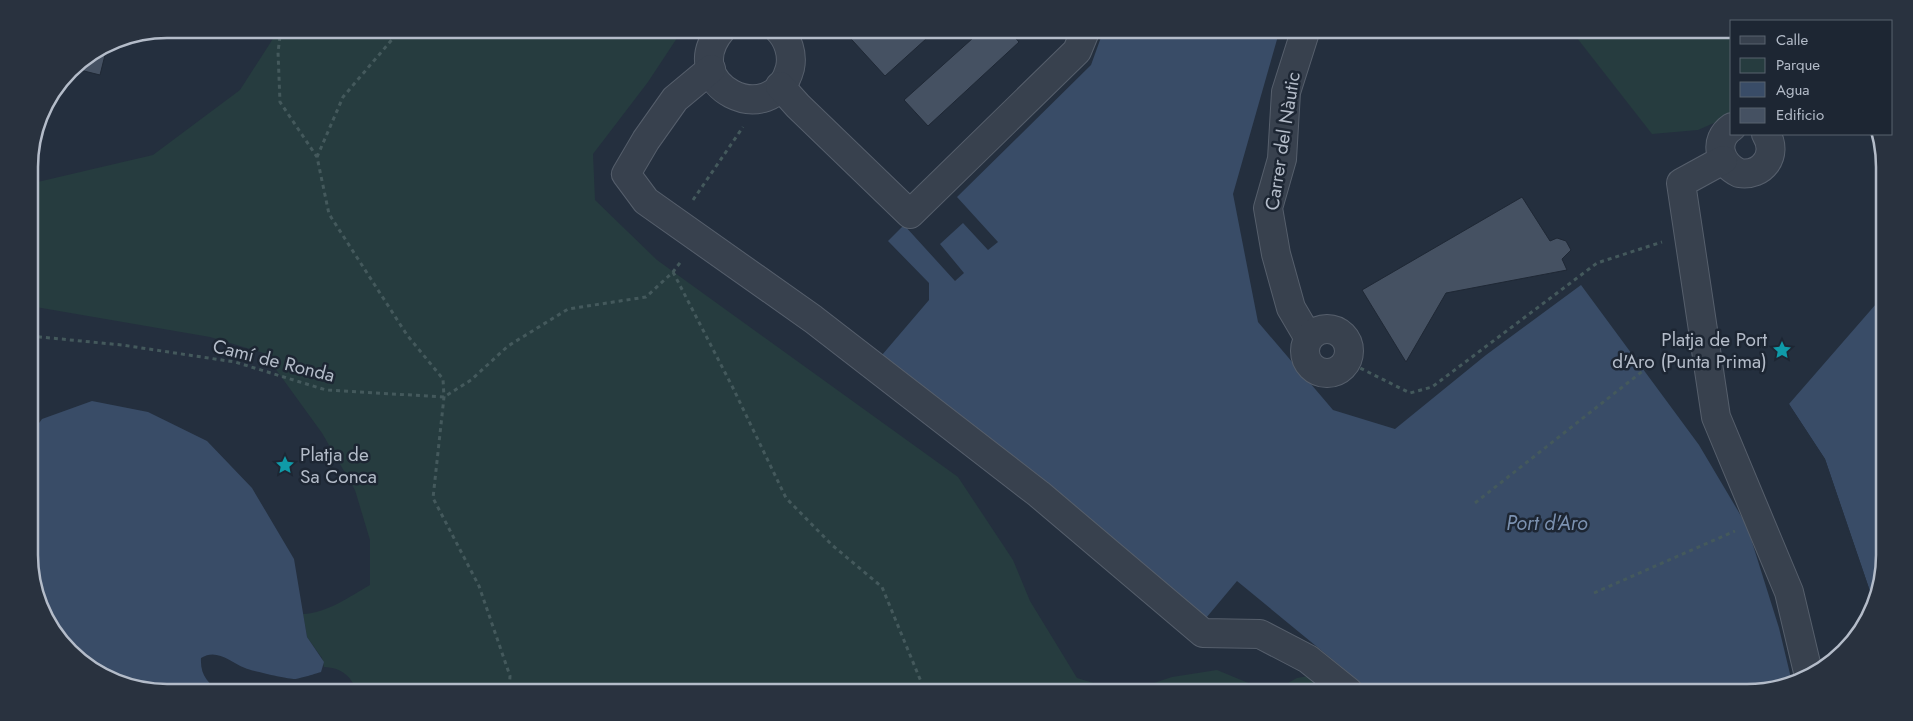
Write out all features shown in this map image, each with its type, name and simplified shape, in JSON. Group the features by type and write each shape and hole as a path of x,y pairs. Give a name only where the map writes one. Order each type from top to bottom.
{"street":[{"path":"716,38 711,47 710,69 715,80 724,90 734,96 746,99 764,97 780,86 789,70 790,58 785,38"},
{"path":"780,86 798,106 910,214 1077,51 1082,38"},
{"name":"Carrer del Nàutic","path":"1303,38 1286,92 1282,159 1268,208 1276,254 1291,308 1308,338 1317,330 1329,328 1340,332 1347,342 1349,353 1346,361"},
{"path":"710,69 675,99 646,140 626,174 646,201 813,319 1039,494 1203,633 1260,634 1308,659 1338,683"},
{"path":"1730,130 1721,142 1723,160 1729,168 1739,173 1757,172 1768,162 1771,151 1770,140 1767,135"},
{"path":"1723,160 1681,182 1716,418 1789,592 1807,668"}],"path":[{"path":"280,38 278,52 280,102 317,157 329,214 407,335 442,380 444,397 433,498 479,586 510,676 510,684"},
{"path":"317,157 343,97 393,38"},
{"path":"444,397 471,380 508,346 568,309 646,297 673,272 687,231 746,122 746,99"},
{"path":"1346,361 1410,393 1432,388 1597,263 1657,243"},
{"path":"673,272 733,388 786,498 832,545 882,587 922,684"},
{"name":"Camí de Ronda","path":"38,337 122,345 234,362 326,390 444,397"},
{"path":"1475,503 1644,370"},
{"path":"1594,592 1738,530"}],"green space":[{"path":"273,38 677,38 648,82 593,154 595,200 657,260 958,477 1013,560 1030,601 1077,678 1095,683 354,684 341,671 324,667 322,658 307,637 303,614 329,608 370,585 370,540 355,490 322,433 264,353 210,337 38,307 38,182 153,155 240,90"},
{"path":"1577,38 1730,38 1730,116 1698,130 1652,134"},
{"path":"1217,670 1249,683 1153,683 1172,677"},
{"path":"1309,676 1321,683 1288,683 1297,678"}],"water":[{"name":"Port d'Aro","path":"1101,38 1277,38 1233,194 1258,322 1333,410 1395,429 1486,355 1581,285 1699,445 1747,526 1779,628 1790,676 1755,683 1361,683 1237,581 1206,618 1038,475 882,355 929,300 929,283 888,241 904,225 955,281 964,273 940,244 963,223 988,250 998,242 957,197 1091,65"},
{"path":"1876,304 1876,554 1870,592 1825,459 1789,404"},
{"path":"92,401 148,412 207,441 252,488 294,559 307,637 324,662 321,672 297,679 285,678 249,669 213,654 201,658 202,670 210,684 167,684 125,677 95,662 82,651 59,626 44,596 40,580 38,563 38,424 42,419"}],"pier":[{"path":"1789,404 1825,459 1870,592 1869,594 1823,460 1788,408"}],"building":[{"path":"850,38 927,38 885,76"},
{"path":"973,38 1015,38 1019,42 928,126 904,100"},
{"path":"105,53 100,75 82,70"},
{"path":"1522,197 1550,241 1557,238 1566,241 1571,250 1562,259 1567,270 1446,293 1406,362 1362,290"}],"place":[{"name":"Platja de Port d'Aro (Punta Prima)","path":"1782,350"},
{"name":"Platja de Sa Conca","path":"285,465"}]}
